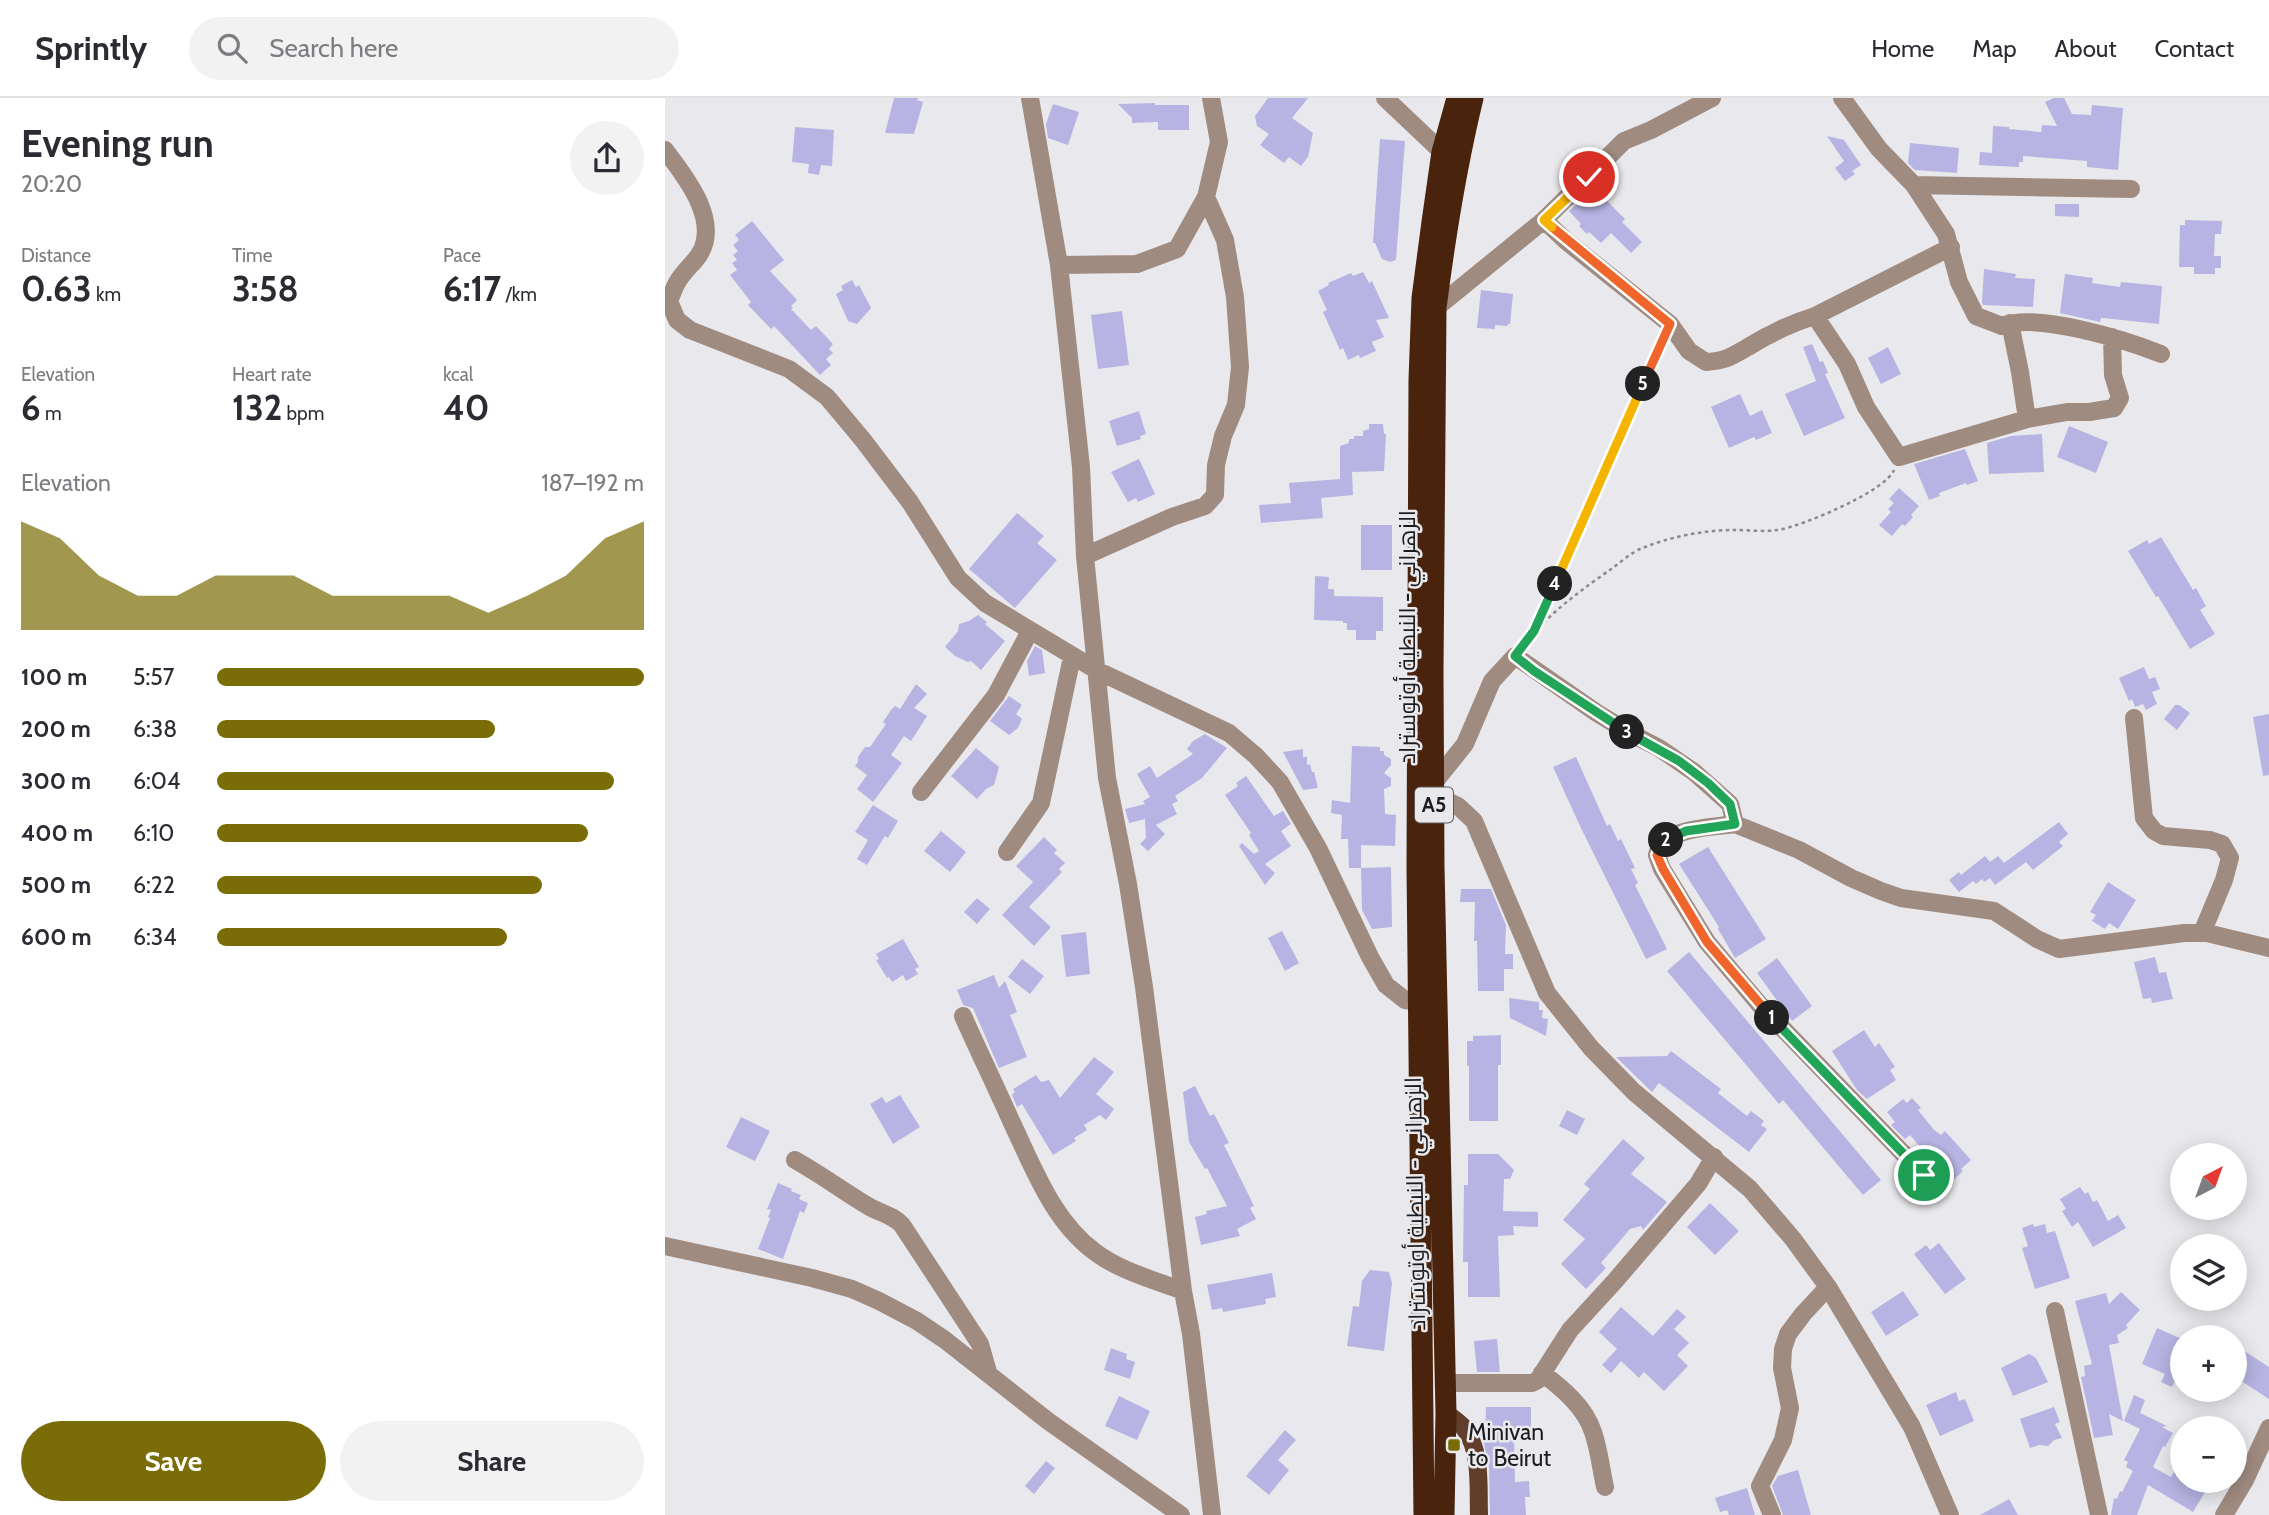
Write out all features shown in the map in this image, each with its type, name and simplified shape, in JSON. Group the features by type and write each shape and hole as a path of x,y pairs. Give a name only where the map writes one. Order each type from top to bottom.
{"highway":[{"name":"الزهراني - النبطية أوتوستراد","path":"1430,801 1417,592 1422,298 1442,152 1457,98"},
{"name":"الزهراني - النبطية أوتوستراد","path":"1423,1515 1419,1002 1430,801 1436,308 1445,231 1473,98"},
{"name":"الزهراني - النبطية أوتوستراد","path":"1426,867 1446,1413 1444,1515"}],"main road":[{"path":"1446,1413 1464,1428 1472,1444 1476,1461 1479,1515"}],"street":[{"path":"1030,98 1059,265 1081,467 1085,556 1107,778 1128,884 1144,987 1183,1291 1191,1334 1212,1515"},
{"path":"1059,265 1137,264 1177,249 1206,197 1219,142 1211,98"},
{"path":"1385,98 1442,152"},
{"path":"1436,308 1544,220 1623,141 1651,130 1712,98"},
{"path":"1842,98 1879,149 1914,185 1946,234 1959,282 1976,316 2002,326 2034,321 2112,337 2161,354"},
{"path":"665,150 684,173 702,211 706,227 704,244 699,255 678,281 669,301 677,320 690,330 789,369 827,397 910,502 958,578 985,603 1098,671 1229,733 1256,756 1280,782 1318,848 1370,957 1387,985 1405,1000 1419,1002"},
{"path":"1914,185 2131,189"},
{"path":"1085,556 1173,517 1205,506 1215,495 1216,465 1223,436 1236,405 1240,368 1235,298 1225,240 1206,197"},
{"path":"1544,220 1566,241 1670,324 1689,351 1706,362 1732,358 1797,322 1815,316 1951,247"},
{"path":"1815,316 1847,364 1866,407 1899,457 2027,419 2115,408 2120,398 2113,375 2112,337"},
{"path":"2010,323 2027,419"},
{"path":"921,792 996,695 1030,631"},
{"path":"1735,824 1730,804 1694,772 1659,748 1597,713 1515,656 1492,681 1465,744 1430,801 1458,806 1474,821 1547,993 1591,1048 1634,1092 1750,1189 1793,1239 1828,1287 1912,1427 1950,1515"},
{"path":"1007,852 1041,803 1072,657"},
{"path":"2134,718 2144,818 2154,831 2163,836 2210,840 2223,844 2230,858 2202,933"},
{"path":"1924,1175 1760,1005 1707,942 1663,869 1657,855 1663,842 1686,831 1735,824 1799,850 1850,878 1901,898 1994,911 2048,946 2059,949 2184,933 2202,933 2269,948"},
{"path":"963,1016 1039,1180 1054,1208 1069,1227 1095,1252 1115,1264 1183,1291"},
{"path":"1445,1383 1532,1383 1538,1380 1570,1330 1698,1184 1714,1157"},
{"path":"795,1160 869,1206 893,1217 902,1225 981,1344 988,1372"},
{"path":"665,1247 726,1258 852,1289 917,1321 988,1372 1048,1421 1181,1515"},
{"path":"1772,1515 1760,1486 1783,1440 1790,1408 1782,1368 1783,1349 1789,1334 1803,1314 1828,1287"},
{"path":"2055,1311 2099,1515"},
{"path":"1542,1373 1565,1390 1585,1415 1593,1431 1605,1488"},
{"path":"2224,1515 2245,1479 2269,1428"}],"path":[{"path":"1534,631 1670,324"},
{"path":"1515,656 1534,631 1597,579 1638,550 1685,535 1731,530 1777,530 1819,517 1862,496 1891,476 1899,457"}],"building":[{"path":"894,98 918,98 917,100 923,102 914,134 885,133"},
{"path":"1268,98 1308,98 1292,118 1313,133 1308,157 1301,166 1289,157 1284,163 1260,145 1269,134 1257,126 1255,116"},
{"path":"2064,98 2072,114 2091,115 2092,105 2123,108 2118,170 2087,167 2087,161 2023,156 2019,167 1979,165 1980,152 1992,153 1993,126 2041,132 2042,125 2057,126 2045,102"},
{"path":"1053,104 1079,112 1068,145 1048,138 1046,124"},
{"path":"1118,104 1189,105 1189,130 1158,130 1158,122 1132,123 1132,118"},
{"path":"795,127 834,130 832,166 821,165 819,175 808,173 809,164 792,162"},
{"path":"1827,136 1844,140 1861,165 1852,171 1855,174 1845,181 1835,168 1844,161"},
{"path":"1380,139 1405,141 1396,260 1390,262 1382,259 1373,243"},
{"path":"1910,143 1959,148 1957,173 1915,170 1908,163"},
{"path":"1595,189 1625,219 1622,222 1642,242 1631,253 1611,233 1601,243 1589,232 1587,234 1569,211"},
{"path":"2055,204 2079,204 2079,217 2055,216"},
{"path":"2185,220 2222,221 2221,234 2215,234 2214,256 2221,256 2221,268 2215,268 2215,274 2194,274 2194,267 2179,267 2180,225 2185,225"},
{"path":"752,221 784,260 770,271 797,300 791,309 811,330 816,326 833,344 829,349 833,353 826,359 831,365 820,375 774,326 771,329 748,305 751,302 730,275 737,270 732,263 737,260 733,255 738,251 733,245 739,240 735,235"},
{"path":"1984,269 2016,274 2015,278 2035,279 2033,307 1983,305"},
{"path":"1363,272 1369,283 1372,281 1389,318 1376,320 1384,337 1372,342 1376,351 1348,360 1343,348 1340,350 1323,312 1327,310 1318,291 1329,285 1328,283 1351,273 1353,276"},
{"path":"2065,274 2093,278 2092,283 2120,287 2121,282 2162,286 2159,324 2103,318 2100,322 2060,313"},
{"path":"852,280 856,287 859,285 871,308 857,324 848,321 836,294 843,290 841,286"},
{"path":"1481,290 1513,294 1510,324 1495,325 1495,329 1477,328"},
{"path":"1122,311 1129,365 1098,369 1091,315"},
{"path":"1812,344 1820,362 1823,361 1828,373 1825,374 1845,418 1804,436 1785,394 1816,381 1803,347"},
{"path":"1888,347 1901,374 1881,384 1868,358"},
{"path":"1740,394 1750,416 1762,410 1772,433 1756,440 1754,437 1729,448 1711,407"},
{"path":"1139,411 1146,434 1140,436 1141,439 1117,446 1109,421"},
{"path":"1369,424 1383,424 1386,434 1384,471 1352,472 1353,495 1321,498 1323,518 1261,523 1259,505 1291,503 1289,483 1340,479 1340,446 1349,443 1349,439 1354,439 1354,436 1363,436 1363,431 1369,429"},
{"path":"2069,426 2108,442 2096,473 2057,457"},
{"path":"2042,434 2044,472 1989,474 1987,443 2011,436"},
{"path":"1965,449 1978,481 1939,493 1940,496 1929,500 1914,464"},
{"path":"1139,459 1155,494 1138,502 1136,498 1128,502 1111,472"},
{"path":"1899,488 1919,506 1905,526 1902,524 1892,536 1879,525 1891,512 1888,509 1894,503 1889,499"},
{"path":"1017,513 1044,536 1037,543 1057,560 1015,608 969,569"},
{"path":"1361,525 1392,525 1392,570 1361,570"},
{"path":"2161,537 2193,590 2196,588 2206,606 2200,610 2215,634 2190,649 2128,551 2147,540 2149,544"},
{"path":"1315,576 1329,577 1328,589 1334,589 1334,596 1383,597 1383,631 1376,631 1376,640 1356,640 1356,630 1347,630 1347,623 1343,621 1314,620"},
{"path":"978,615 1005,641 981,670 971,661 955,656 945,647 958,631 959,624"},
{"path":"1035,646 1042,650 1045,673 1029,676 1027,661"},
{"path":"2144,667 2149,679 2155,677 2160,689 2152,692 2157,704 2146,710 2143,704 2135,707 2132,699 2129,701 2119,678"},
{"path":"916,684 927,694 914,708 927,716 911,741 904,736 891,755 902,763 873,802 857,789 867,775 855,766 858,757 865,747 870,747 886,724 883,722 891,710 895,706 900,709"},
{"path":"1009,696 1022,705 1016,714 1022,719 1018,728 1009,735 990,721"},
{"path":"2175,705 2190,713 2177,730 2164,719"},
{"path":"2269,714 2269,775 2263,776 2253,717"},
{"path":"1205,734 1227,748 1202,778 1175,796 1178,801 1172,804 1177,814 1156,825 1165,834 1148,851 1140,844 1146,838 1145,819 1129,823 1125,809 1145,804 1143,801 1150,797 1137,774 1150,766 1157,778 1193,754 1187,749 1193,741"},
{"path":"1352,746 1380,747 1380,751 1384,751 1384,755 1391,759 1391,765 1384,773 1391,778 1391,786 1384,789 1385,814 1396,815 1395,846 1361,845 1361,868 1349,868 1348,839 1341,839 1342,815 1331,813 1332,800 1350,803"},
{"path":"976,748 999,767 994,785 977,799 951,776"},
{"path":"1303,749 1303,757 1307,757 1307,765 1310,764 1314,772 1318,788 1303,790 1283,752"},
{"path":"1576,757 1607,826 1610,824 1618,841 1621,839 1635,868 1631,869 1638,883 1635,885 1667,949 1646,959 1553,767"},
{"path":"1246,776 1274,816 1283,811 1291,824 1281,831 1291,846 1265,864 1275,873 1265,885 1239,846 1242,843 1254,854 1259,851 1249,835 1251,833 1225,795"},
{"path":"873,805 898,821 867,865 857,859 868,840 855,832"},
{"path":"2059,822 2068,834 2059,842 2063,846 2033,870 2026,862 1995,885 1990,878 1984,882 1982,879 1976,884 1973,881 1959,892 1949,880 1959,872 1961,875 1985,856 1990,862 1998,856 2004,863"},
{"path":"941,831 966,852 950,872 924,851"},
{"path":"1044,837 1057,850 1054,853 1065,863 1059,869 1062,872 1029,907 1051,927 1034,946 1002,915 1033,882 1016,866"},
{"path":"1708,847 1766,939 1735,958 1719,927 1679,864"},
{"path":"1391,867 1392,927 1372,929 1362,910 1361,868"},
{"path":"2108,882 2136,900 2118,929 2109,923 2105,929 2092,921 2096,915 2090,912"},
{"path":"1461,889 1491,889 1506,925 1505,954 1513,954 1513,969 1504,969 1504,991 1478,991 1477,941 1474,941 1475,902 1460,902"},
{"path":"977,898 990,909 977,924 964,912"},
{"path":"1282,931 1299,963 1285,971 1268,938"},
{"path":"1086,932 1090,974 1066,977 1061,935"},
{"path":"903,939 919,967 915,969 918,974 906,981 903,975 892,982 876,960 879,959 876,954"},
{"path":"1689,952 1881,1180 1863,1195 1783,1100 1779,1104 1667,971"},
{"path":"2155,957 2159,973 2166,972 2173,999 2152,1003 2151,998 2143,999 2134,962"},
{"path":"1777,958 1812,1006 1792,1021 1757,973"},
{"path":"1022,959 1044,976 1030,994 1008,977"},
{"path":"994,975 999,988 1005,981 1017,1012 1010,1015 1027,1057 999,1068 973,1008 963,1005 957,990"},
{"path":"1509,998 1539,1002 1539,1010 1543,1010 1542,1018 1548,1019 1546,1036 1510,1018"},
{"path":"1864,1030 1875,1047 1879,1043 1895,1067 1890,1070 1896,1080 1867,1099 1857,1090 1832,1051"},
{"path":"1501,1035 1498,1121 1469,1121 1467,1041 1473,1041 1473,1036"},
{"path":"1671,1051 1721,1089 1718,1093 1747,1116 1751,1111 1764,1121 1761,1125 1767,1129 1749,1152 1659,1083 1652,1092 1616,1057 1667,1056"},
{"path":"1094,1057 1114,1072 1096,1094 1114,1109 1106,1120 1100,1115 1084,1125 1087,1130 1074,1138 1076,1141 1053,1155 1022,1104 1017,1107 1012,1095 1015,1092 1013,1089 1036,1075 1041,1082 1049,1080 1060,1098"},
{"path":"1195,1086 1210,1116 1214,1114 1229,1143 1224,1145 1254,1206 1250,1208 1256,1219 1237,1229 1240,1236 1201,1245 1195,1217 1227,1206 1207,1168 1205,1169 1189,1142 1183,1092"},
{"path":"900,1095 920,1127 893,1144 870,1104 882,1097 886,1103"},
{"path":"1912,1098 1934,1130 1941,1135 1945,1131 1971,1160 1949,1184 1910,1135 1905,1139 1891,1125 1895,1122 1887,1112 1903,1099 1907,1103"},
{"path":"1567,1110 1585,1119 1577,1135 1559,1126"},
{"path":"741,1117 770,1131 755,1161 726,1147"},
{"path":"1623,1139 1645,1158 1631,1174 1667,1202 1643,1230 1641,1226 1630,1229 1601,1263 1606,1268 1586,1289 1561,1264 1585,1239 1563,1220 1590,1189 1584,1184"},
{"path":"1468,1154 1498,1154 1514,1170 1510,1179 1504,1179 1503,1211 1538,1212 1538,1227 1513,1226 1514,1235 1498,1236 1500,1297 1468,1297 1468,1262 1463,1262 1464,1185 1468,1185"},
{"path":"778,1183 801,1195 799,1199 808,1203 804,1213 800,1211 783,1259 758,1249 770,1218 768,1217 771,1210 767,1209"},
{"path":"2080,1187 2085,1194 2088,1192 2093,1202 2097,1200 2108,1221 2118,1215 2126,1228 2093,1247 2078,1222 2072,1227 2062,1211 2066,1209 2060,1199"},
{"path":"1710,1203 1739,1231 1715,1255 1687,1227"},
{"path":"2033,1224 2034,1227 2045,1224 2047,1233 2055,1231 2070,1278 2035,1289 2022,1248 2028,1246 2022,1228"},
{"path":"1939,1243 1966,1279 1945,1294 1914,1254 1926,1245 1930,1250"},
{"path":"1370,1270 1389,1272 1392,1283 1384,1351 1347,1346 1353,1306 1359,1307 1362,1281"},
{"path":"1272,1273 1276,1297 1265,1299 1266,1304 1223,1312 1222,1308 1212,1310 1207,1285"},
{"path":"1903,1291 1919,1315 1886,1336 1871,1312"},
{"path":"2121,1292 2140,1310 2126,1325 2128,1328 2117,1335 2119,1343 2109,1345 2123,1421 2109,1414 2113,1435 2094,1438 2081,1377 2085,1376 2084,1366 2092,1364 2075,1301 2106,1293 2109,1304"},
{"path":"1621,1307 1653,1336 1677,1309 1686,1317 1674,1329 1689,1343 1677,1355 1688,1366 1664,1391 1644,1372 1639,1378 1621,1361 1611,1373 1602,1365 1617,1349 1599,1332"},
{"path":"2157,1328 2170,1334 2170,1386 2161,1382 2165,1374 2142,1364"},
{"path":"1497,1339 1500,1372 1477,1372 1474,1341"},
{"path":"1111,1348 1127,1354 1126,1359 1135,1362 1130,1379 1104,1370"},
{"path":"2247,1353 2269,1367 2269,1399 2247,1385"},
{"path":"2029,1354 2036,1358 2048,1382 2013,1396 2001,1368"},
{"path":"1956,1392 1959,1401 1965,1399 1974,1421 1940,1436 1926,1405"},
{"path":"2134,1395 2145,1400 2140,1413 2167,1426 2162,1427 2170,1431 2170,1438 2153,1467 2170,1476 2170,1493 2205,1493 2193,1512 2148,1485 2137,1515 2111,1515 2114,1498 2117,1499 2120,1491 2122,1492 2133,1471 2126,1467 2128,1462 2124,1460 2140,1429 2124,1421"},
{"path":"1119,1396 1150,1411 1137,1440 1105,1426"},
{"path":"1486,1407 1531,1407 1531,1432 1514,1432 1515,1482 1529,1481 1530,1497 1525,1497 1526,1515 1490,1515 1489,1468 1483,1438"},
{"path":"2054,1407 2060,1422 2055,1424 2062,1438 2054,1440 2048,1446 2030,1448 2020,1419"},
{"path":"1285,1430 1296,1440 1278,1460 1289,1470 1269,1495 1246,1476"},
{"path":"1046,1461 1055,1468 1034,1494 1025,1486"},
{"path":"1798,1470 1811,1515 1783,1515 1772,1486 1778,1476"},
{"path":"1747,1488 1755,1515 1729,1515 1727,1510 1720,1512 1715,1498"},
{"path":"2009,1499 2018,1515 1980,1515"}],"place":[{"name":"Minivan to Beirut","path":"1454,1445"}],"route":[{"path":"1589,177 1544,220 1566,241 1670,324 1534,631 1515,656 1597,713 1679,761 1730,804 1735,824 1686,831 1663,842 1657,855 1663,869 1707,942 1760,1005 1924,1175"}]}
